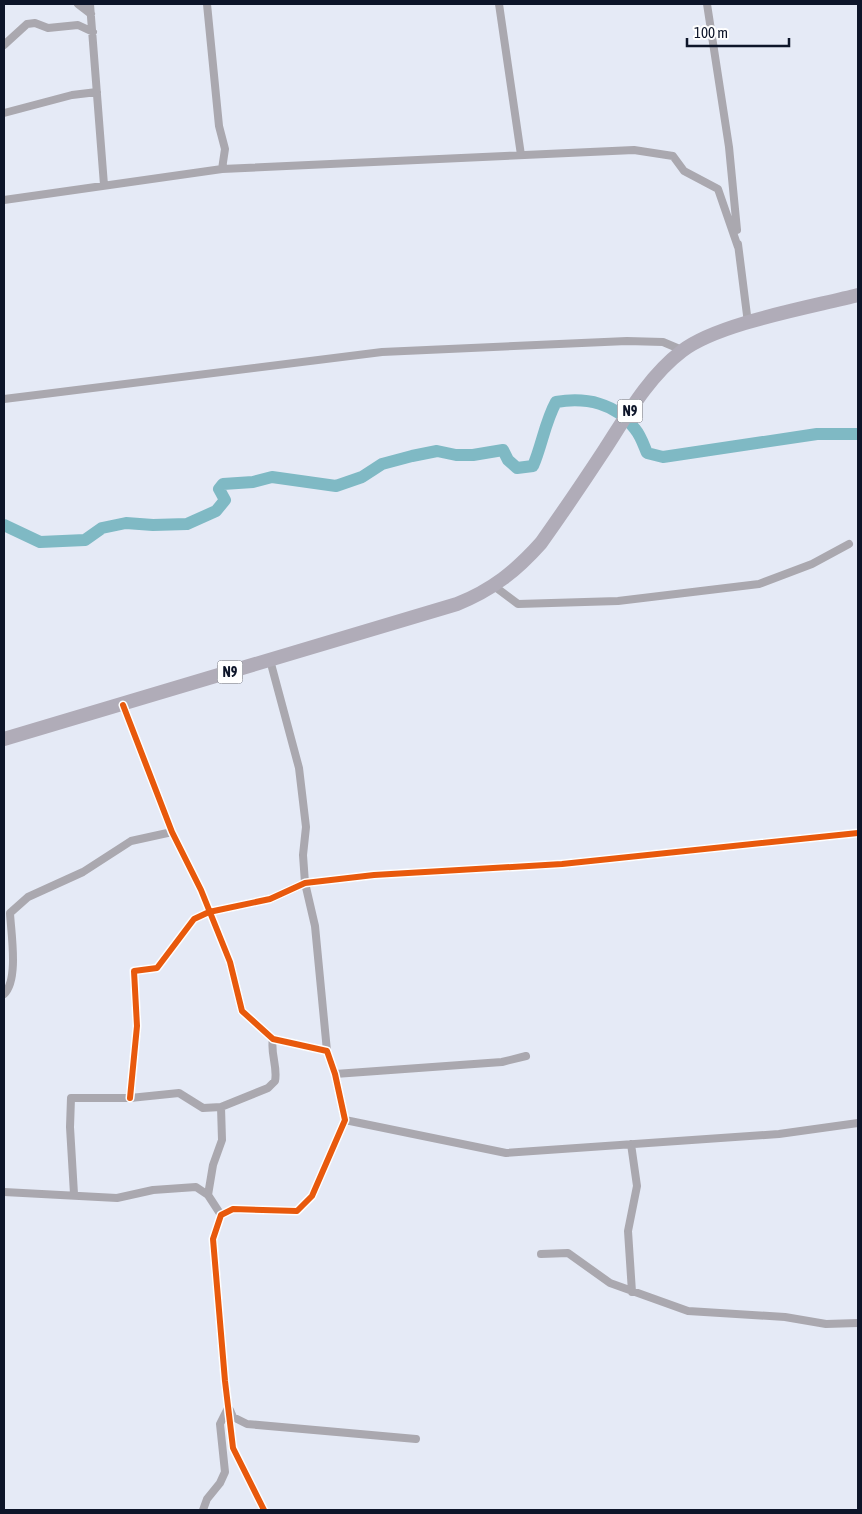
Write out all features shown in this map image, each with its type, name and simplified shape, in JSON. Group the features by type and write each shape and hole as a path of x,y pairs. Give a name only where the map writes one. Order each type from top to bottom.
{"highway":[{"name":"N9","path":"4,739 457,604 494,586 522,565 541,543 657,373 682,350 713,334 748,323 858,295"}],"street":[{"path":"78,4 91,14"},
{"path":"90,4 104,185"},
{"path":"207,4 219,126 225,149 222,170"},
{"path":"499,4 521,155"},
{"path":"707,4 729,147 738,247 748,323"},
{"path":"4,45 27,24 35,23 48,28 78,25 89,28 92,32"},
{"path":"4,113 58,101 72,95 97,92"},
{"path":"4,200 222,170 634,150 674,156 684,172 718,190 738,247"},
{"path":"4,399 382,352 627,342 663,342 682,350"},
{"path":"494,586 518,604 618,601 758,584 812,564 849,544"},
{"path":"264,1510 233,1448 213,1239 220,1215 233,1208 297,1211 312,1196 345,1120 328,1051 315,926 306,883 303,855 306,827 299,768 270,660"},
{"path":"123,705 172,832 201,890 230,962 242,1011 273,1039 328,1051"},
{"path":"4,994 8,990 13,975 10,913 28,897 83,872 131,841 172,832"},
{"path":"130,1098 137,1026 134,971 158,968 194,919 209,912 270,899 306,883 374,875 582,862 858,833"},
{"path":"74,1194 70,1127 71,1098 130,1098 179,1093 203,1108 221,1107 268,1088 275,1081 276,1068 271,1047 273,1039"},
{"path":"335,1074 502,1062 526,1056"},
{"path":"208,1195 213,1165 222,1140 221,1107"},
{"path":"345,1120 506,1153 779,1134 858,1123"},
{"path":"630,1144 637,1186 628,1231 632,1292"},
{"path":"4,1192 74,1194 117,1198 153,1190 196,1187 208,1195 220,1215"},
{"path":"541,1254 568,1254 610,1283 688,1311 785,1317 826,1324 858,1322"},
{"path":"228,1405 233,1417 247,1424 416,1439"},
{"path":"204,1510 207,1499 220,1483 225,1472 220,1424 228,1405"}],"waterway":[{"path":"4,525 40,542 85,540 102,528 126,523 153,525 187,524 216,511 225,500 219,489 223,484 253,482 272,477 336,486 362,477 382,464 437,451 456,455 473,455 503,450 508,460 517,468 533,466 549,417 556,402 589,401 610,408 627,420 637,432 647,453 663,457 817,434 858,434"}],"cycle path":[{"path":"123,705 172,832 201,890 230,962 242,1011 273,1039 327,1051 335,1074 345,1120 312,1196 297,1211 233,1209 221,1215 213,1239 225,1381 233,1448 264,1510"},
{"path":"130,1098 137,1026 134,971 157,968 194,919 209,912 270,899 305,883 374,875 562,864 858,833"}]}
